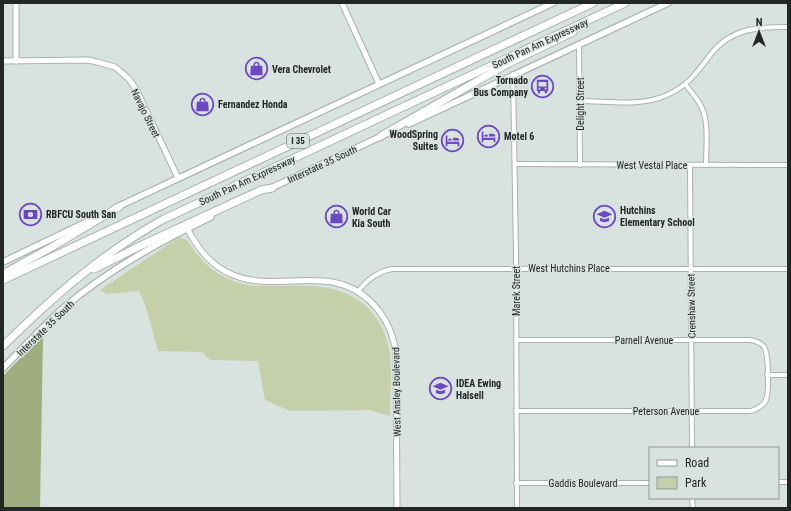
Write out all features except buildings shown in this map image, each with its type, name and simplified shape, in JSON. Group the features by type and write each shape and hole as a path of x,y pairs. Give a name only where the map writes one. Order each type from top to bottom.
{"highway":[{"name":"South Pan Am Expressway","path":"3,280 593,3"},
{"name":"South Pan Am Expressway","path":"3,346 62,290 113,250 162,220 625,3"},
{"path":"381,136 509,63 564,37 604,13"},
{"path":"62,290 102,264 261,190 272,188"},
{"path":"3,274 52,247 118,207"}],"main road":[{"path":"3,262 178,178 475,41 553,3"},
{"name":"Interstate 35 South","path":"3,368 62,310 106,275 142,253 188,228 381,136 668,3"}],"street":[{"path":"16,3 16,61"},
{"path":"342,3 379,84"},
{"path":"580,101 645,101 667,95 694,77 715,48 733,35 758,27 788,27"},
{"name":"Delight Street","path":"579,44 580,165"},
{"name":"Navajo Street","path":"3,61 88,60 105,63 114,67 128,78 136,89 178,178"},
{"name":"Marek Street","path":"514,74 517,508"},
{"path":"685,84 701,106 704,113 706,122 706,165"},
{"name":"West Vestal Place","path":"515,164 788,165"},
{"name":"Crenshaw Street","path":"690,165 692,447"},
{"name":"West Ansley Boulevard","path":"188,228 197,246 205,255 215,264 234,276 265,280 330,281 358,292 379,310 386,320 395,342 397,508"},
{"name":"West Hutchins Place","path":"358,292 368,279 383,271 392,269 788,269"},
{"name":"Parnell Avenue","path":"516,340 743,340 758,342 762,344 766,351 768,375"},
{"path":"768,375 788,375"},
{"name":"Peterson Avenue","path":"516,411 756,410 764,404 766,399 768,375"},
{"name":"Gaddis Boulevard","path":"516,483 649,483"}],"green space":[{"path":"179,237 187,240 202,260 213,270 236,282 252,286 307,286 331,289 343,292 365,305 373,313 379,323 390,352 390,416 369,410 290,411 265,400 258,361 210,360 202,352 158,351 145,304 139,291 107,294 100,290"},
{"path":"43,335 40,508 3,508 3,376"}],"place":[{"name":"Vera Chevrolet","path":"257,69"},
{"name":"Tornado Bus Company","path":"543,86"},
{"name":"Fernandez Honda","path":"202,104"},
{"name":"Motel 6","path":"488,136"},
{"name":"WoodSpring Suites","path":"453,140"},
{"name":"RBFCU South San","path":"30,214"},
{"name":"Hutchins Elementary School","path":"604,216"},
{"name":"World Car Kia South","path":"336,217"},
{"name":"IDEA Ewing Halsell","path":"440,389"}]}
